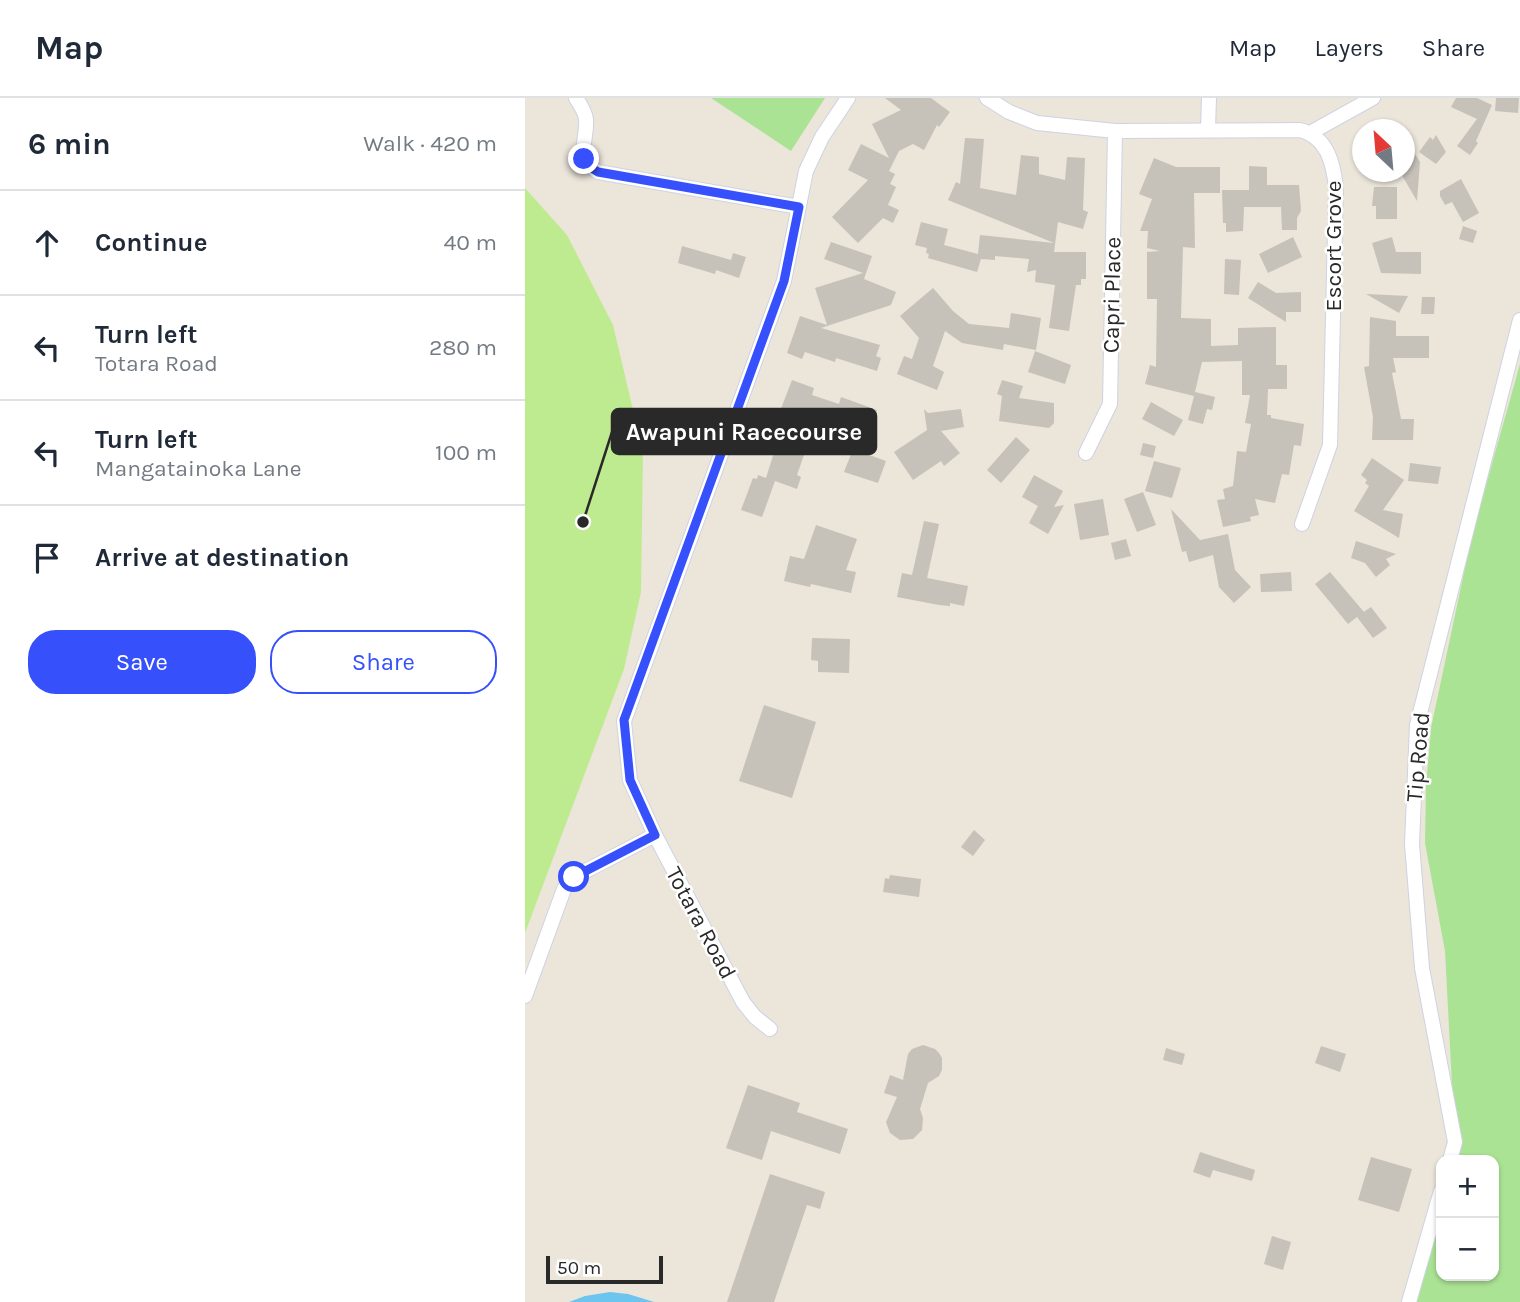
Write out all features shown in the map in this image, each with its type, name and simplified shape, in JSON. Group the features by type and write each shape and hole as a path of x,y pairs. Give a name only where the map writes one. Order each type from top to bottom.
{"street":[{"path":"576,98 586,120 584,159 598,172 799,207"},
{"name":"Totara Road","path":"770,1029 755,1017 743,1002 655,835 630,780 624,720 784,281 806,171 822,137 848,98"},
{"path":"988,98 1009,112 1037,123 1115,131 1208,129 1300,130 1310,133 1373,98"},
{"path":"1208,129 1209,98"},
{"name":"Capri Place","path":"1086,453 1110,404 1115,131"},
{"name":"Escort Grove","path":"1302,524 1329,445 1336,187 1334,169 1328,153 1320,140 1310,133"},
{"name":"Tip Road","path":"1451,1155 1455,1142 1422,968 1412,844 1417,725 1520,320"},
{"path":"525,996 564,889 574,877 655,835"},
{"path":"1409,1302 1436,1208"}],"green space":[{"path":"711,98 825,98 791,151"},
{"path":"525,188 567,235 613,325 643,452 641,592 624,669 525,933"},
{"path":"1520,364 1520,1302 1409,1302 1436,1208 1436,1281 1499,1281 1499,1155 1451,1155 1455,1142 1445,951 1425,843 1431,728 1472,535"}],"water":[{"path":"610,1292 628,1294 654,1302 569,1302"}],"building":[{"path":"885,98 931,98 950,112 939,127 937,125 924,150 913,144 899,151 889,171 895,174 890,184 896,187 888,205 899,210 893,223 883,218 858,243 832,217 868,180 848,170 861,144 889,158 872,124 901,110"},
{"path":"1456,98 1477,98 1492,105 1476,141 1478,143 1470,155 1457,146 1477,119 1451,107"},
{"path":"1496,98 1519,98 1518,113 1495,111"},
{"path":"1436,135 1446,152 1436,164 1419,152 1430,137 1433,140"},
{"path":"965,138 984,139 980,188 1016,195 1021,155 1039,157 1039,174 1065,180 1067,157 1085,158 1083,210 1088,212 1083,229 1058,222 1054,252 1086,252 1086,279 1081,279 1081,285 1076,285 1069,331 1049,328 1055,285 1035,282 1036,270 1027,272 1029,259 995,256 995,260 981,259 977,272 928,258 927,248 915,245 921,222 948,229 944,245 978,254 980,235 1054,243 948,200 956,182 960,184"},
{"path":"1415,154 1420,162 1417,201 1406,182 1415,182"},
{"path":"1154,158 1176,167 1220,167 1220,193 1194,193 1195,248 1183,247 1181,318 1211,319 1211,346 1238,345 1238,328 1276,327 1276,365 1287,365 1287,389 1268,389 1267,415 1304,424 1301,446 1294,445 1289,475 1282,474 1275,503 1255,499 1259,515 1250,517 1251,521 1223,527 1217,500 1225,499 1223,489 1233,486 1237,451 1246,452 1251,424 1245,423 1250,395 1242,395 1242,361 1202,362 1194,396 1145,384 1150,365 1156,367 1157,299 1147,299 1147,252 1160,251 1147,248 1148,231 1140,231 1152,199 1139,194"},
{"path":"1249,166 1267,167 1267,185 1299,185 1301,211 1297,218 1297,230 1282,230 1281,207 1244,207 1243,231 1226,232 1226,223 1223,223 1222,190 1249,190"},
{"path":"1461,179 1479,213 1463,222 1452,202 1445,205 1440,196 1440,191"},
{"path":"1374,187 1397,187 1397,219 1376,219 1376,206 1372,206"},
{"path":"1463,226 1477,231 1473,243 1459,239"},
{"path":"1293,237 1302,257 1268,273 1259,254"},
{"path":"1392,237 1396,252 1421,252 1421,274 1381,273 1372,243"},
{"path":"831,242 872,256 864,279 896,292 891,305 821,328 880,345 876,356 881,358 877,371 836,358 835,362 805,352 802,359 787,353 800,316 827,325 815,288 863,273 824,259"},
{"path":"682,246 731,260 733,253 746,257 739,278 716,270 715,274 678,263"},
{"path":"1225,259 1241,260 1239,295 1224,294"},
{"path":"1258,282 1276,293 1301,292 1301,312 1286,312 1286,322 1248,298"},
{"path":"933,288 953,311 969,324 1009,328 1011,313 1041,318 1036,350 1004,344 1003,350 962,343 945,331 933,366 944,372 937,390 897,374 904,356 912,359 919,338 900,316"},
{"path":"1366,294 1408,296 1399,313"},
{"path":"1422,297 1435,297 1434,314 1421,314"},
{"path":"1370,317 1396,321 1396,336 1429,336 1429,358 1393,358 1396,372 1392,373 1401,419 1414,419 1413,440 1372,440 1373,417 1364,367 1369,366"},
{"path":"1035,351 1071,365 1065,384 1028,372"},
{"path":"792,380 814,388 812,395 839,404 841,397 877,410 868,435 826,419 814,455 805,452 797,475 801,477 797,489 775,481 762,517 741,510 753,478 757,479 758,475 766,478 777,443 769,440"},
{"path":"1002,380 1023,386 1019,398 1054,403 1054,423 1049,428 999,421 1002,396 997,394"},
{"path":"1195,392 1215,397 1212,410 1207,409 1203,424 1188,420"},
{"path":"1151,402 1183,420 1174,436 1142,419"},
{"path":"924,409 928,413 961,409 964,427 941,431 960,453 944,466 941,461 913,480 894,452 927,430"},
{"path":"1016,437 1030,450 1001,483 987,470"},
{"path":"1143,443 1156,446 1153,458 1140,455"},
{"path":"853,449 886,461 878,483 844,472"},
{"path":"1372,458 1404,480 1383,510 1403,514 1399,538 1354,511 1369,486 1361,475"},
{"path":"1154,461 1181,468 1172,498 1145,491"},
{"path":"1410,463 1441,467 1438,484 1408,481"},
{"path":"1034,475 1063,491 1054,507 1064,505 1048,534 1029,523 1038,506 1022,497"},
{"path":"1143,492 1156,525 1137,532 1124,499"},
{"path":"1103,499 1109,535 1080,540 1074,504"},
{"path":"1171,509 1200,540 1228,534 1235,570 1251,587 1234,603 1219,587 1213,555 1189,562 1186,551 1182,552"},
{"path":"924,521 939,524 927,578 968,586 964,606 950,603 950,606 939,605 897,597 902,573 912,575"},
{"path":"816,525 857,539 846,570 856,572 851,593 784,581 790,556 804,559"},
{"path":"1126,539 1131,556 1115,560 1111,543"},
{"path":"1356,541 1396,554 1386,559 1390,565 1376,577 1365,563 1351,558"},
{"path":"1291,572 1292,591 1261,592 1260,574"},
{"path":"1330,572 1364,612 1371,607 1387,628 1373,638 1357,617 1348,624 1315,584"},
{"path":"812,638 850,639 849,673 818,672 818,661 811,660"},
{"path":"764,705 816,722 792,798 739,781"},
{"path":"974,830 985,840 973,856 961,847"},
{"path":"890,875 921,879 919,897 883,892 885,878 889,879"},
{"path":"923,1045 939,1053 942,1070 939,1076 928,1083 920,1109 923,1118 922,1130 913,1139 900,1140 890,1133 886,1122 897,1097 884,1093 890,1075 903,1080 908,1054 912,1049"},
{"path":"1321,1046 1346,1054 1340,1072 1315,1063"},
{"path":"1166,1048 1185,1054 1182,1065 1163,1060"},
{"path":"748,1085 800,1103 797,1112 848,1129 840,1154 771,1131 762,1160 726,1148"},
{"path":"1200,1152 1255,1170 1252,1181 1213,1170 1210,1178 1193,1172"},
{"path":"1371,1157 1412,1169 1399,1212 1358,1200"},
{"path":"770,1174 825,1192 820,1209 807,1205 774,1302 727,1302"},
{"path":"1272,1236 1291,1242 1283,1270 1264,1264"}],"place":[{"name":"Awapuni Racecourse","path":"583,522"}],"route":[{"path":"574,877 655,835 630,780 624,720 784,281 799,207 598,172 584,159"}]}
